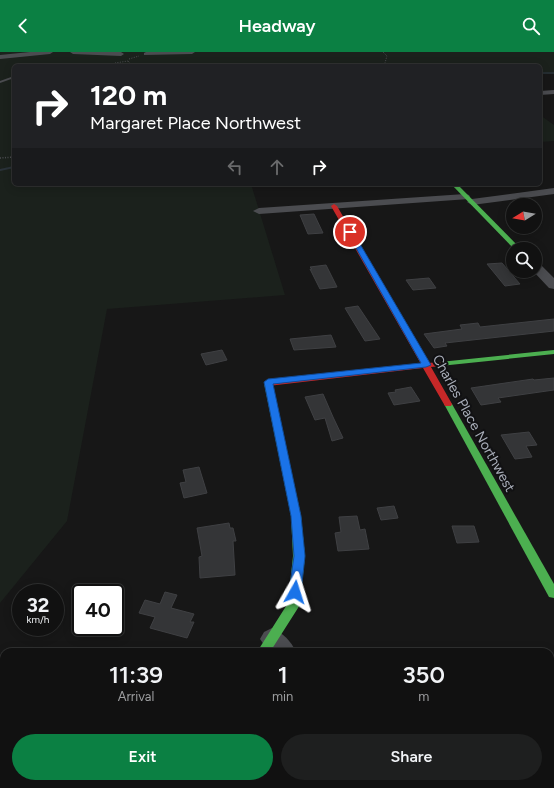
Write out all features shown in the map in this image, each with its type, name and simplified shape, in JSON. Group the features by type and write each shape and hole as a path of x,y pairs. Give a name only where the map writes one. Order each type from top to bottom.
{"street":[{"path":"0,57 50,52"},
{"path":"73,52 121,54"},
{"path":"146,54 192,52"},
{"path":"542,92 554,92"},
{"path":"456,186 511,242"},
{"path":"259,211 469,199 554,191"},
{"name":"Charles Place Northwest","path":"334,206 426,365 553,593"},
{"path":"542,273 554,285"},
{"path":"273,648 294,604 299,556 296,516 268,382 554,352"}],"lane":[{"path":"0,82 12,78"},
{"path":"0,82 10,83"}],"path":[{"path":"383,52 386,56 384,64"},
{"path":"0,158 12,157"}],"shaded area":[{"path":"0,52 554,52 554,74 542,74 542,64 12,64 12,186 252,186 285,295 107,309 67,521 16,584 12,584 12,588 0,603"},
{"path":"542,116 554,125 554,141 542,142"}],"building":[{"path":"314,214 323,233 308,234 300,215"},
{"path":"502,263 506,268 506,278 515,278 520,284 505,286 487,264"},
{"path":"326,265 337,287 320,289 310,267"},
{"path":"429,278 436,288 413,290 406,280"},
{"path":"358,306 380,339 365,341 345,308"},
{"path":"554,319 554,331 445,343 447,346 434,348 424,334 462,329 460,325 478,323 480,327"},
{"path":"331,335 336,347 294,350 290,339"},
{"path":"222,350 227,360 206,365 201,354"},
{"path":"554,378 554,390 498,398 501,402 481,405 471,388 533,379"},
{"path":"411,387 420,401 394,405 388,393"},
{"path":"323,394 343,438 332,441 325,418 315,420 305,397"},
{"path":"529,432 537,445 526,446 532,457 515,459 501,435"},
{"path":"199,467 207,493 184,498 180,483 186,482 183,470"},
{"path":"394,506 398,518 381,520 377,508"},
{"path":"357,516 360,530 365,529 369,549 338,551 335,533 341,532 339,517"},
{"path":"229,523 230,528 233,528 236,541 233,541 235,575 200,578 199,557 202,556 197,528"},
{"path":"452,526 474,526 479,542 457,543"},
{"path":"165,592 177,595 171,608 194,614 190,622 194,622 187,638 150,628 155,617 139,613 145,600 160,604"}],"waterway":[{"path":"542,73 554,73"},
{"path":"0,170 12,167"}],"traffic: fast":[{"path":"456,186 511,242"},
{"path":"440,364 554,352"},
{"path":"266,648 294,604 299,556 296,516 268,383"},
{"path":"448,404 553,593"}],"traffic: jam":[{"path":"334,206 448,404"},
{"path":"268,383 440,364"}],"route":[{"path":"295,592 299,556 296,516 268,382 426,365 350,232"}]}
